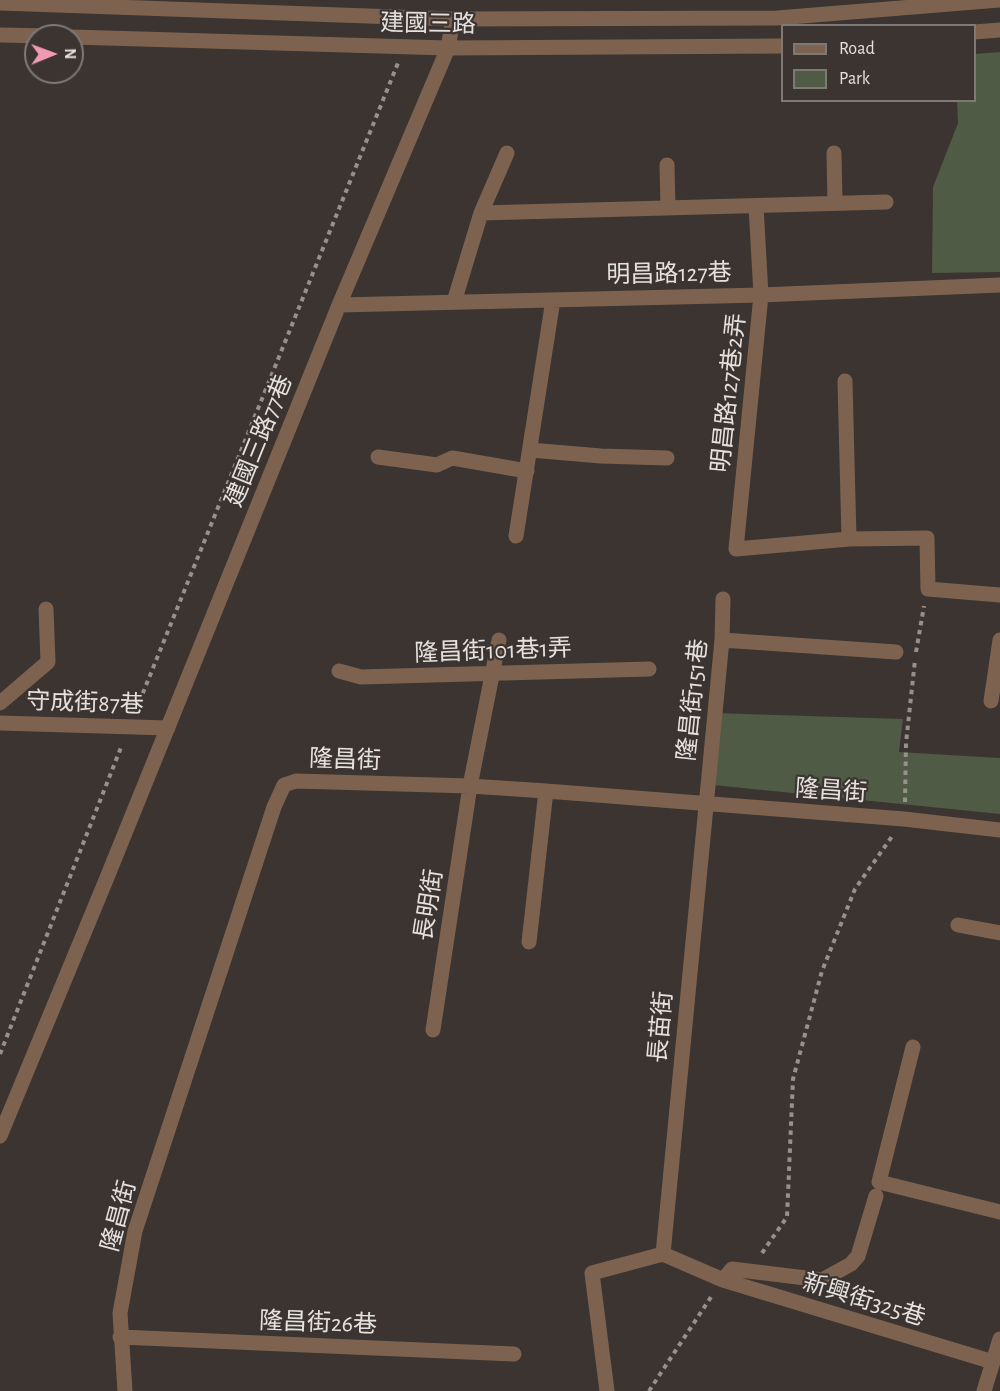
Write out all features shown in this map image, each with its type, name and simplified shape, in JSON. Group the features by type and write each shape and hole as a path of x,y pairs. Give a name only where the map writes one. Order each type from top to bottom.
{"street":[{"name":"建國三路","path":"0,3 453,19 777,18 1000,0"},
{"name":"建國三路77巷","path":"2,1126 106,880 339,305 448,48 453,19"},
{"path":"976,32 1000,30"},
{"path":"0,34 24,35"},
{"name":"建國三路","path":"84,37 448,48 781,46"},
{"path":"454,302 481,213 507,153"},
{"path":"834,153 835,203"},
{"path":"667,165 668,208"},
{"path":"481,213 886,202"},
{"name":"明昌路127巷2弄","path":"756,206 761,295 736,549 849,539"},
{"name":"明昌路127巷","path":"339,305 761,295 1000,285"},
{"path":"516,536 553,300"},
{"path":"845,381 849,539 927,538 928,589 1000,595"},
{"path":"530,450 667,458"},
{"path":"378,457 437,465 452,459 527,471"},
{"name":"隆昌街151巷","path":"705,805 722,640 723,598"},
{"name":"守成街87巷","path":"0,703 48,662 46,609"},
{"name":"長明街","path":"433,1029 470,786 499,640"},
{"path":"722,640 896,652"},
{"path":"991,701 1000,640"},
{"name":"隆昌街101巷1弄","path":"339,671 361,677 649,669"},
{"name":"守成街87巷","path":"0,723 168,728"},
{"name":"隆昌街","path":"125,1391 120,1312 135,1231 274,807 284,785 296,781 470,786 904,819 1000,830"},
{"path":"529,942 546,791"},
{"name":"長苗街","path":"663,1254 705,805"},
{"path":"958,926 1000,933"},
{"path":"913,1047 879,1182 1000,1212"},
{"name":"新興街325巷","path":"727,1274 822,1280 851,1264 858,1256 876,1196"},
{"path":"607,1391 592,1273 663,1254"},
{"name":"新興街325巷","path":"663,1254 993,1362"},
{"name":"隆昌街26巷","path":"120,1337 514,1354"},
{"path":"984,1391 1000,1339"}],"path":[{"path":"0,1054 129,727 405,46"},
{"path":"649,1391 727,1274 763,1253 788,1217 793,1079 822,971 855,889 904,819 907,732 914,667 928,589"}],"green space":[{"path":"1000,52 1000,272 932,273 933,187 958,123 957,102 976,102 976,54"},
{"path":"713,713 903,719 899,752 1000,758 1000,814 703,784"}]}
